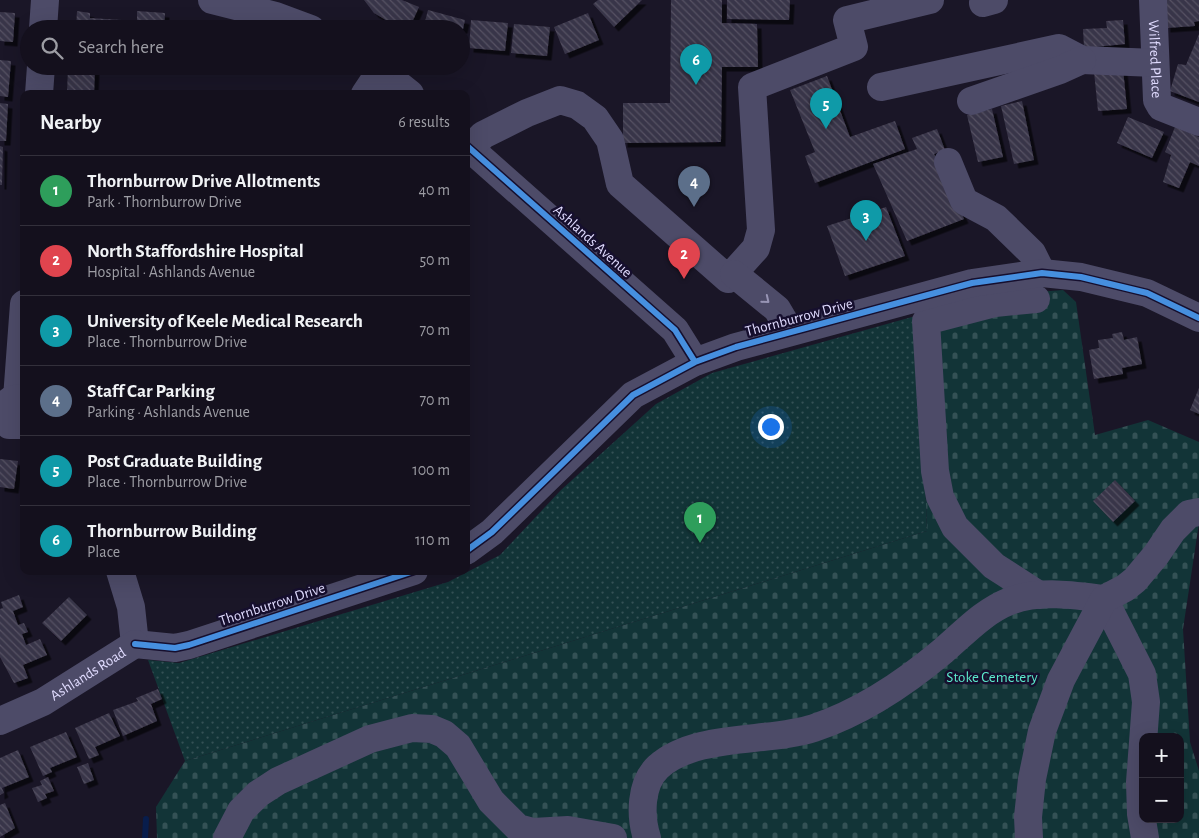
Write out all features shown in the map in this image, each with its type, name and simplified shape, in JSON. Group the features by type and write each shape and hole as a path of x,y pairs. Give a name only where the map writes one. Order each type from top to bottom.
{"street":[{"path":"44,20 45,0"},
{"path":"212,0 277,8 296,20"},
{"path":"470,145 483,135 527,113 560,100 577,105 596,118 610,140 620,184 728,280 756,248 761,230 752,87 854,47 848,20 930,0"},
{"name":"Wilfred Place","path":"1153,0 1157,100 1161,106 1199,122"},
{"path":"881,87 1059,48 1082,60"},
{"path":"971,101 1082,60 1155,63"},
{"path":"39,90 40,75"},
{"path":"367,90 374,75"},
{"path":"387,75 405,90"},
{"name":"Ashlands Avenue","path":"470,149 675,330 695,362"},
{"path":"948,162 964,200 996,218 1032,254 1042,273"},
{"name":"Thornburrow Drive","path":"470,548 492,532 633,395 665,376 695,362 736,347 972,283 1042,273 1081,277 1147,293 1199,318"},
{"path":"734,274 777,308 790,331"},
{"path":"1036,299 995,303 926,321 935,471 940,497 956,524 994,566 1039,596"},
{"path":"13,411 20,343"},
{"path":"1029,838 1028,817 1032,779 1042,731 1061,680 1104,599 1125,588 1156,555 1173,530 1189,514 1199,512"},
{"name":"Ashlands Road","path":"0,721 43,702 135,644 131,607 121,575"},
{"name":"Thornburrow Drive","path":"135,644 175,648 189,645 402,575"},
{"path":"647,838 642,808 646,788 657,768 675,755 724,741 780,736 844,717 883,695 989,613 1010,601 1039,596 1086,596 1104,599"},
{"path":"1104,599 1142,674 1146,702 1140,782 1141,814 1145,838"},
{"path":"227,838 241,811 258,794 278,781 370,739 412,728 432,729 444,734 458,746 509,833 568,830 612,838"}],"green space":[{"name":"Stoke Cemetery","path":"1063,290 1076,302 1095,435 1148,420 1199,442 1199,523 1183,629 1190,742 1199,771 1199,838 157,838 156,807 185,761 927,531 919,315 999,295"},
{"path":"919,315 927,531 185,761 148,660 179,663 448,582 461,575 470,575 470,571 500,555 561,490 656,404 712,373"}],"building":[{"path":"364,0 402,0 419,7 413,20 386,20 374,13"},
{"path":"598,0 642,0 614,27 593,4"},
{"path":"671,0 722,0 722,23 757,24 758,67 722,67 721,142 623,143 623,103 670,103"},
{"path":"727,0 790,0 789,20 727,19"},
{"path":"1164,0 1199,0 1199,21 1194,22 1195,26 1166,28"},
{"path":"428,10 465,20 425,20"},
{"path":"77,11 90,13 90,18 121,20 76,20"},
{"path":"137,11 165,13 165,20 137,20"},
{"path":"0,12 15,13 13,42 0,41"},
{"path":"588,13 599,40 565,54 554,27"},
{"path":"471,20 508,23 505,51 470,48"},
{"path":"1123,20 1125,44 1084,48 1083,29 1107,28 1106,21"},
{"path":"514,24 550,27 547,56 511,53"},
{"path":"1199,34 1199,102 1170,91 1178,64 1186,65"},
{"path":"0,60 11,61 8,97 0,96"},
{"path":"1123,69 1127,109 1098,111 1094,72"},
{"path":"68,75 95,75 94,90 67,90"},
{"path":"827,76 850,137 895,121 905,149 815,183 805,156 815,152 790,90"},
{"path":"1022,101 1034,160 1014,164 1001,106"},
{"path":"0,103 8,104 6,141 0,141"},
{"path":"992,109 1003,157 978,162 967,115"},
{"path":"1128,117 1164,132 1152,158 1117,143"},
{"path":"1175,127 1199,137 1199,166 1190,162 1179,188 1163,182 1171,155 1165,152"},
{"path":"937,129 945,150 934,154 964,219 907,241 873,164 917,149 912,138"},
{"path":"0,146 3,147 2,185 0,185"},
{"path":"886,207 905,256 845,276 827,226"},
{"path":"1122,332 1124,340 1137,337 1142,364 1122,368 1123,374 1094,379 1089,350 1099,348 1098,340 1113,338 1112,334"},
{"path":"1199,388 1199,414 1190,410"},
{"path":"0,459 18,461 14,489 0,487"},
{"path":"1115,480 1135,501 1113,522 1093,501"},
{"path":"19,595 23,607 13,611 18,625 24,623 28,632 22,634 26,645 40,639 47,655 23,665 28,678 14,683 0,657 0,609 3,608 1,602"},
{"path":"69,597 87,615 61,641 42,623"},
{"path":"158,689 162,699 151,704 157,721 123,736 113,710 138,701 136,698"},
{"path":"109,713 120,736 95,747 99,755 89,759 75,728"},
{"path":"66,732 77,757 50,768 52,772 43,776 30,747"},
{"path":"18,750 29,777 2,788 4,793 0,795 0,758"},
{"path":"88,763 94,780 84,784 77,767"},
{"path":"48,777 54,791 45,794 47,798 38,802 32,788 42,785 40,781"},
{"path":"5,803 15,828 0,837 0,805"}],"waterway":[{"path":"145,838 146,819"}],"cycle path":[{"path":"470,149 675,330 695,362"},
{"path":"470,548 492,532 633,395 695,362 736,347 972,283 1042,273 1081,277 1147,293 1199,318"},
{"path":"135,644 175,648 189,645 402,575"}],"place":[{"name":"Thornburrow Building","path":"696,85"},
{"name":"Post Graduate Building","path":"826,129"},
{"name":"Staff Car Parking","path":"694,207"},
{"name":"University of Keele Medical Research","path":"866,241"},
{"name":"North Staffordshire Hospital","path":"684,279"},
{"name":"Thornburrow Drive Allotments","path":"700,543"}]}
